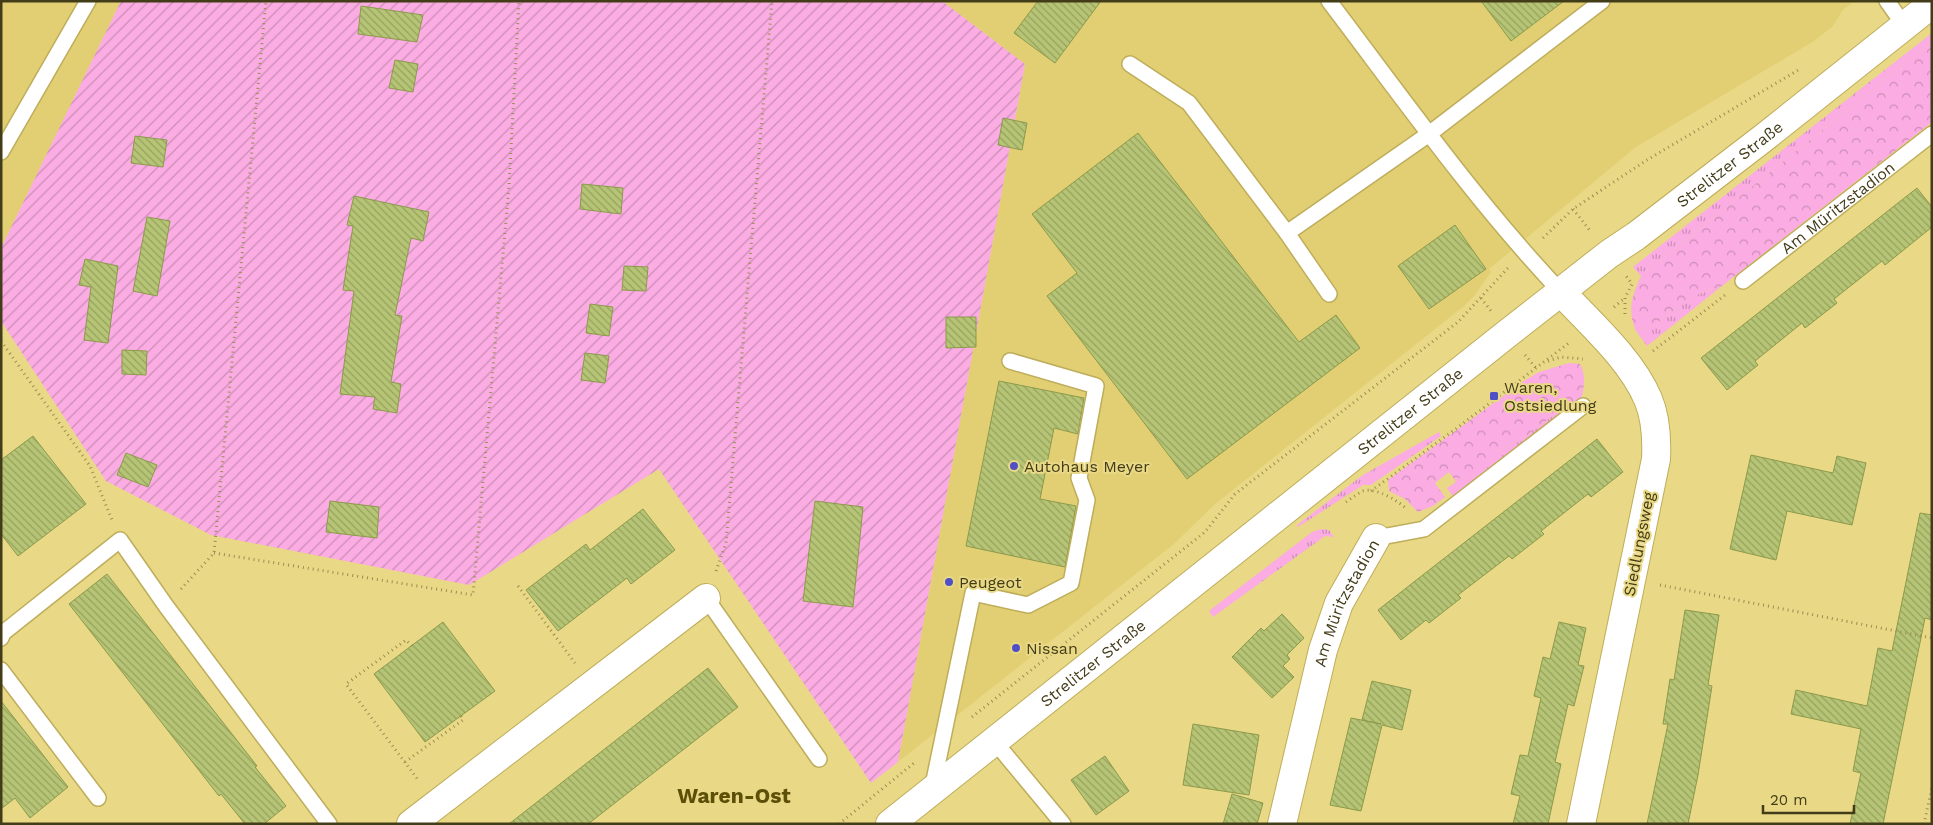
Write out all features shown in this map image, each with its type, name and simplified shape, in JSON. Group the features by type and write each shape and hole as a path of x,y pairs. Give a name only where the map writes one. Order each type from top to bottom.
{"main road":[{"name":"Strelitzer Straße","path":"890,824 1561,292 1766,136 1932,4"},
{"name":"Siedlungsweg","path":"1561,292 1608,341 1630,370 1648,399 1657,437 1656,460 1581,824"},
{"name":"Am Müritzstadion","path":"1282,824 1323,650 1336,613 1376,538"},
{"path":"412,823 706,598"}],"lane":[{"path":"1,152 88,1"},
{"path":"1330,1 1429,134 1513,240 1561,292"},
{"path":"1287,233 1429,134 1602,1"},
{"path":"1887,1 1904,25"},
{"path":"1130,64 1189,103 1287,233 1329,294"},
{"name":"Am Müritzstadion","path":"1743,281 1932,134"},
{"path":"931,791 944,739 972,593 1028,605 1071,583 1087,500 1079,478 1096,386 1010,360"},
{"name":"Am Müritzstadion","path":"1376,538 1424,530 1583,406"},
{"path":"1,638 3,633 120,540 166,606 329,824"},
{"path":"706,598 819,759"},
{"path":"1,670 98,798"},
{"path":"995,742 1063,824"}],"path":[{"path":"166,606 214,553 266,1"},
{"path":"214,553 473,595 509,186 519,1"},
{"path":"706,598 726,544 772,1"},
{"path":"1573,209 1663,150 1804,66"},
{"path":"1630,370 1743,281"},
{"path":"1625,298 1632,284"},
{"path":"839,824 1205,532 1235,494 1458,322 1481,298"},
{"path":"1,341 90,466 120,540"},
{"path":"1545,362 1561,356 1587,359"},
{"path":"1370,491 1536,368"},
{"path":"1632,580 1932,638"},
{"path":"518,586 592,685"},
{"path":"412,646 406,640 346,684 437,804"},
{"path":"405,762 463,720 461,716"},
{"path":"1924,824 1932,787"}],"shaded area":[{"path":"1,1 121,1 1,248"},
{"path":"942,1 1855,1 1843,10 1832,27 1814,41 1636,147 1489,269 1491,272 1475,295 1464,306 1214,505 1175,543 898,762 1025,64"}],"green space":[{"path":"121,1 942,1 1025,64 898,762 871,783 659,469 469,585 211,535 106,481 1,321 1,248"},
{"path":"1932,33 1932,42 1641,276 1633,267"},
{"path":"1932,42 1932,122 1722,286 1693,296 1652,327 1636,331 1631,309 1635,290 1641,276"},
{"path":"1722,286 1647,346 1636,331 1652,327 1693,296"},
{"path":"1569,363 1580,364 1582,368 1584,380 1582,397 1569,407 1560,410 1525,437 1495,452 1488,466 1480,473 1454,479 1449,472 1435,483 1445,497 1433,506 1418,512 1405,499 1389,491 1388,480 1524,381 1539,372"},
{"path":"1569,407 1453,497 1447,488 1456,482 1454,479 1476,475 1495,452 1525,437 1560,410"},
{"path":"1439,432 1441,436 1371,485 1363,485 1298,527 1297,525 1363,475"},
{"path":"1322,529 1329,530 1334,537 1325,536 1213,617 1209,611 1312,532"}],"building":[{"path":"1038,1 1101,1 1055,63 1014,33"},
{"path":"1481,1 1564,1 1511,41"},
{"path":"361,6 423,15 417,42 358,34"},
{"path":"395,60 418,64 413,92 389,88"},
{"path":"1003,118 1027,123 1022,150 998,145"},
{"path":"1138,133 1299,342 1336,315 1360,348 1187,479 1047,296 1077,273 1032,214"},
{"path":"135,136 167,140 163,167 131,163"},
{"path":"582,184 623,188 621,214 580,209"},
{"path":"1917,188 1932,207 1932,227 1885,265 1882,261 1834,299 1837,303 1805,328 1802,323 1755,361 1758,365 1727,390 1701,358"},
{"path":"354,196 429,212 423,241 411,238 395,315 402,316 391,382 401,384 397,413 373,409 375,397 340,394 354,291 343,290 353,226 347,225"},
{"path":"147,217 170,221 157,296 133,291"},
{"path":"1455,225 1486,269 1429,309 1398,266"},
{"path":"85,259 118,266 108,343 84,340 91,287 79,285"},
{"path":"624,266 648,267 646,291 622,290"},
{"path":"590,304 613,307 609,336 586,333"},
{"path":"946,317 976,317 976,347 946,348"},
{"path":"122,350 147,351 146,375 122,374"},
{"path":"585,353 609,356 605,383 581,380"},
{"name":"Autohaus Meyer","path":"999,381 1084,398 1078,434 1054,428 1040,499 1076,506 1065,567 966,546"},
{"path":"33,436 86,504 18,556 1,534 1,460"},
{"path":"1597,439 1623,472 1591,497 1588,494 1541,531 1544,534 1512,559 1509,556 1458,595 1461,598 1429,623 1426,620 1401,640 1378,610"},
{"path":"126,453 157,465 148,487 117,475"},
{"path":"1751,455 1833,473 1837,456 1866,463 1852,525 1787,511 1776,560 1730,549"},
{"path":"330,501 379,507 377,538 326,532"},
{"path":"815,501 863,507 853,607 803,601"},
{"path":"643,509 675,550 631,584 627,578 558,631 526,590 586,544 590,550"},
{"path":"1920,513 1932,515 1932,620 1925,618 1883,824 1850,824 1861,773 1853,771 1861,729 1791,714 1796,690 1867,706 1878,648 1892,651"},
{"path":"107,574 286,806 264,824 245,824 221,794 219,796 69,604"},
{"path":"1685,610 1719,615 1708,685 1712,686 1698,775 1688,824 1647,824 1668,724 1663,724 1670,679 1674,680"},
{"path":"1282,614 1304,638 1287,655 1290,659 1283,666 1294,677 1272,698 1232,657 1261,628 1264,631"},
{"path":"443,622 495,691 425,742 374,674"},
{"path":"1559,622 1586,628 1578,665 1584,666 1574,706 1568,704 1555,762 1561,764 1548,824 1513,824 1520,796 1511,794 1520,755 1528,756 1541,698 1534,696 1543,657 1550,659"},
{"path":"708,668 738,707 588,824 509,824"},
{"path":"1372,681 1411,690 1402,730 1382,725 1361,811 1330,805 1351,718 1381,724 1362,720"},
{"path":"1,701 68,787 30,818 15,798 1,809"},
{"path":"1193,724 1259,735 1249,795 1183,785"},
{"path":"1105,756 1129,791 1096,815 1071,780"},
{"path":"1232,794 1263,803 1257,824 1223,824"}],"place":[{"name":"Waren, Ostsiedlung","path":"1494,396"},
{"name":"Autohaus Meyer","path":"1014,466"},
{"name":"Peugeot","path":"949,582"},
{"name":"Nissan","path":"1016,648"}],"district":[{"name":"Waren-Ost","path":"734,795"}]}
